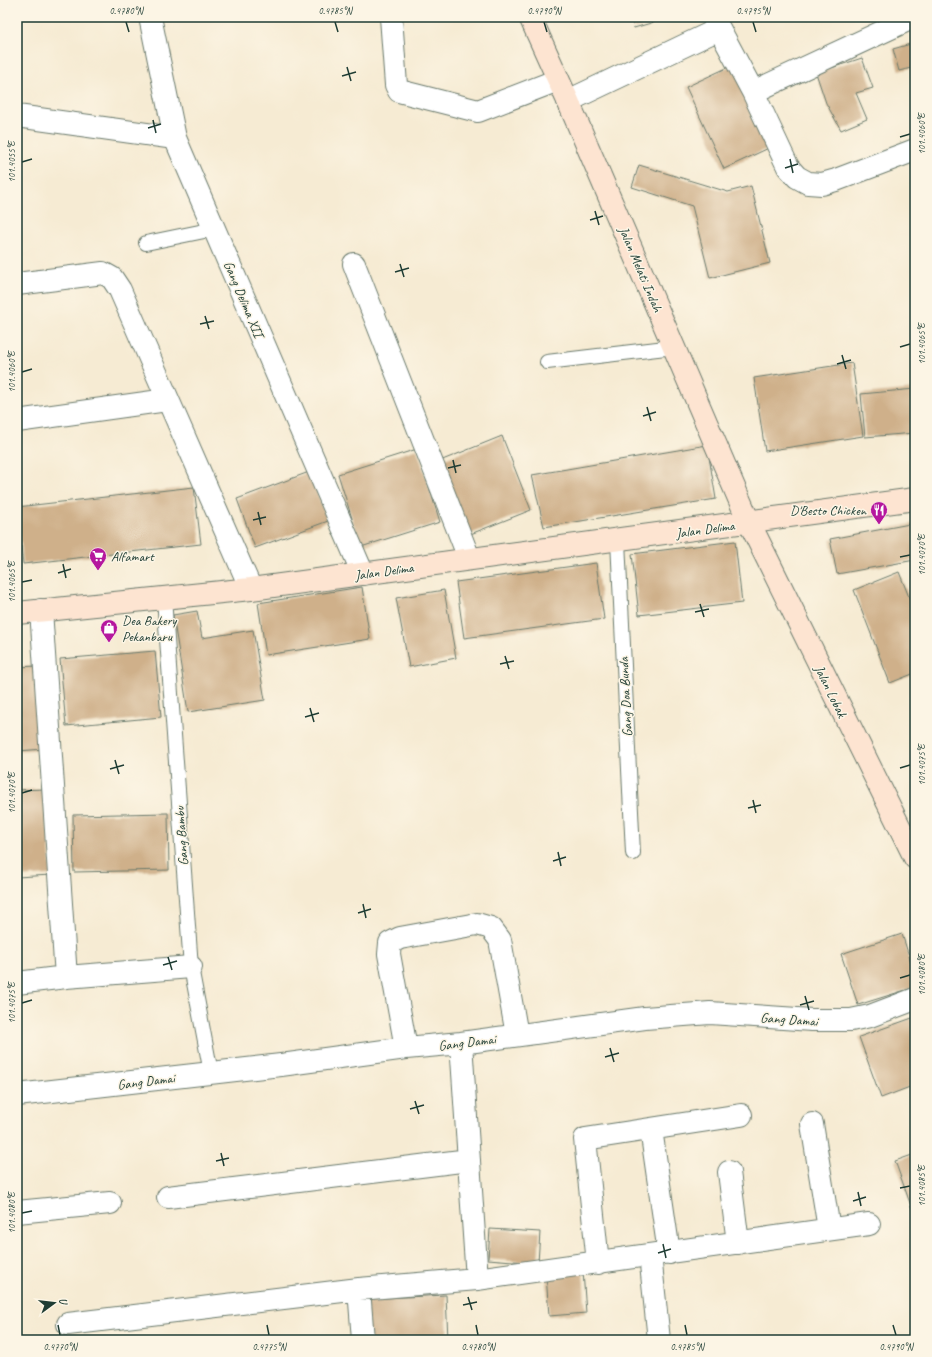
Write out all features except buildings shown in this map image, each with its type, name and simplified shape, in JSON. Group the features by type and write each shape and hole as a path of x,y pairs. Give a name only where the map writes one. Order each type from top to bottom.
{"main road":[{"name":"Jalan Melati Indah","path":"530,17 568,101 749,522"},
{"name":"Jalan Delima","path":"17,613 251,589 469,558 618,540 915,499"},
{"name":"Jalan Lobak","path":"749,522 915,858"}],"street":[{"name":"Gang Delima XII","path":"150,17 175,138 363,574"},
{"path":"391,17 396,85 399,91 478,110 558,80"},
{"path":"753,92 914,17"},
{"path":"568,101 716,23 753,92 788,167 797,177 808,182 822,184 915,150"},
{"path":"17,116 175,138"},
{"path":"354,264 469,558"},
{"path":"17,284 103,273 112,278 120,290 251,589"},
{"path":"17,422 167,400"},
{"path":"41,610 66,977"},
{"path":"406,1048 389,954 390,943 400,938 477,924 491,928 500,940 517,1035"},
{"path":"17,983 66,977 191,967"},
{"name":"Gang Damai","path":"17,1095 211,1073 406,1048 462,1043 645,1018 710,1013 812,1020 851,1020 870,1016 915,999"},
{"path":"462,1043 477,1279"},
{"path":"598,1263 585,1139 741,1115"},
{"path":"812,1124 829,1229"},
{"path":"651,1129 660,1254 659,1340"},
{"path":"168,1197 469,1160"},
{"path":"729,1172 738,1243"},
{"path":"17,1212 110,1203"},
{"path":"68,1324 359,1289 477,1279 869,1224"},
{"path":"359,1289 363,1340"}],"lane":[{"path":"146,242 214,229"},
{"path":"547,362 674,347"},
{"name":"Gang Doa Bunda","path":"618,540 633,853"},
{"name":"Gang Bambu","path":"164,598 191,967 211,1073"}],"place":[{"name":"D'Besto Chicken","path":"879,525"},
{"name":"Alfamart","path":"98,571"},
{"name":"Dea Bakery Pekanbaru","path":"109,643"}]}
